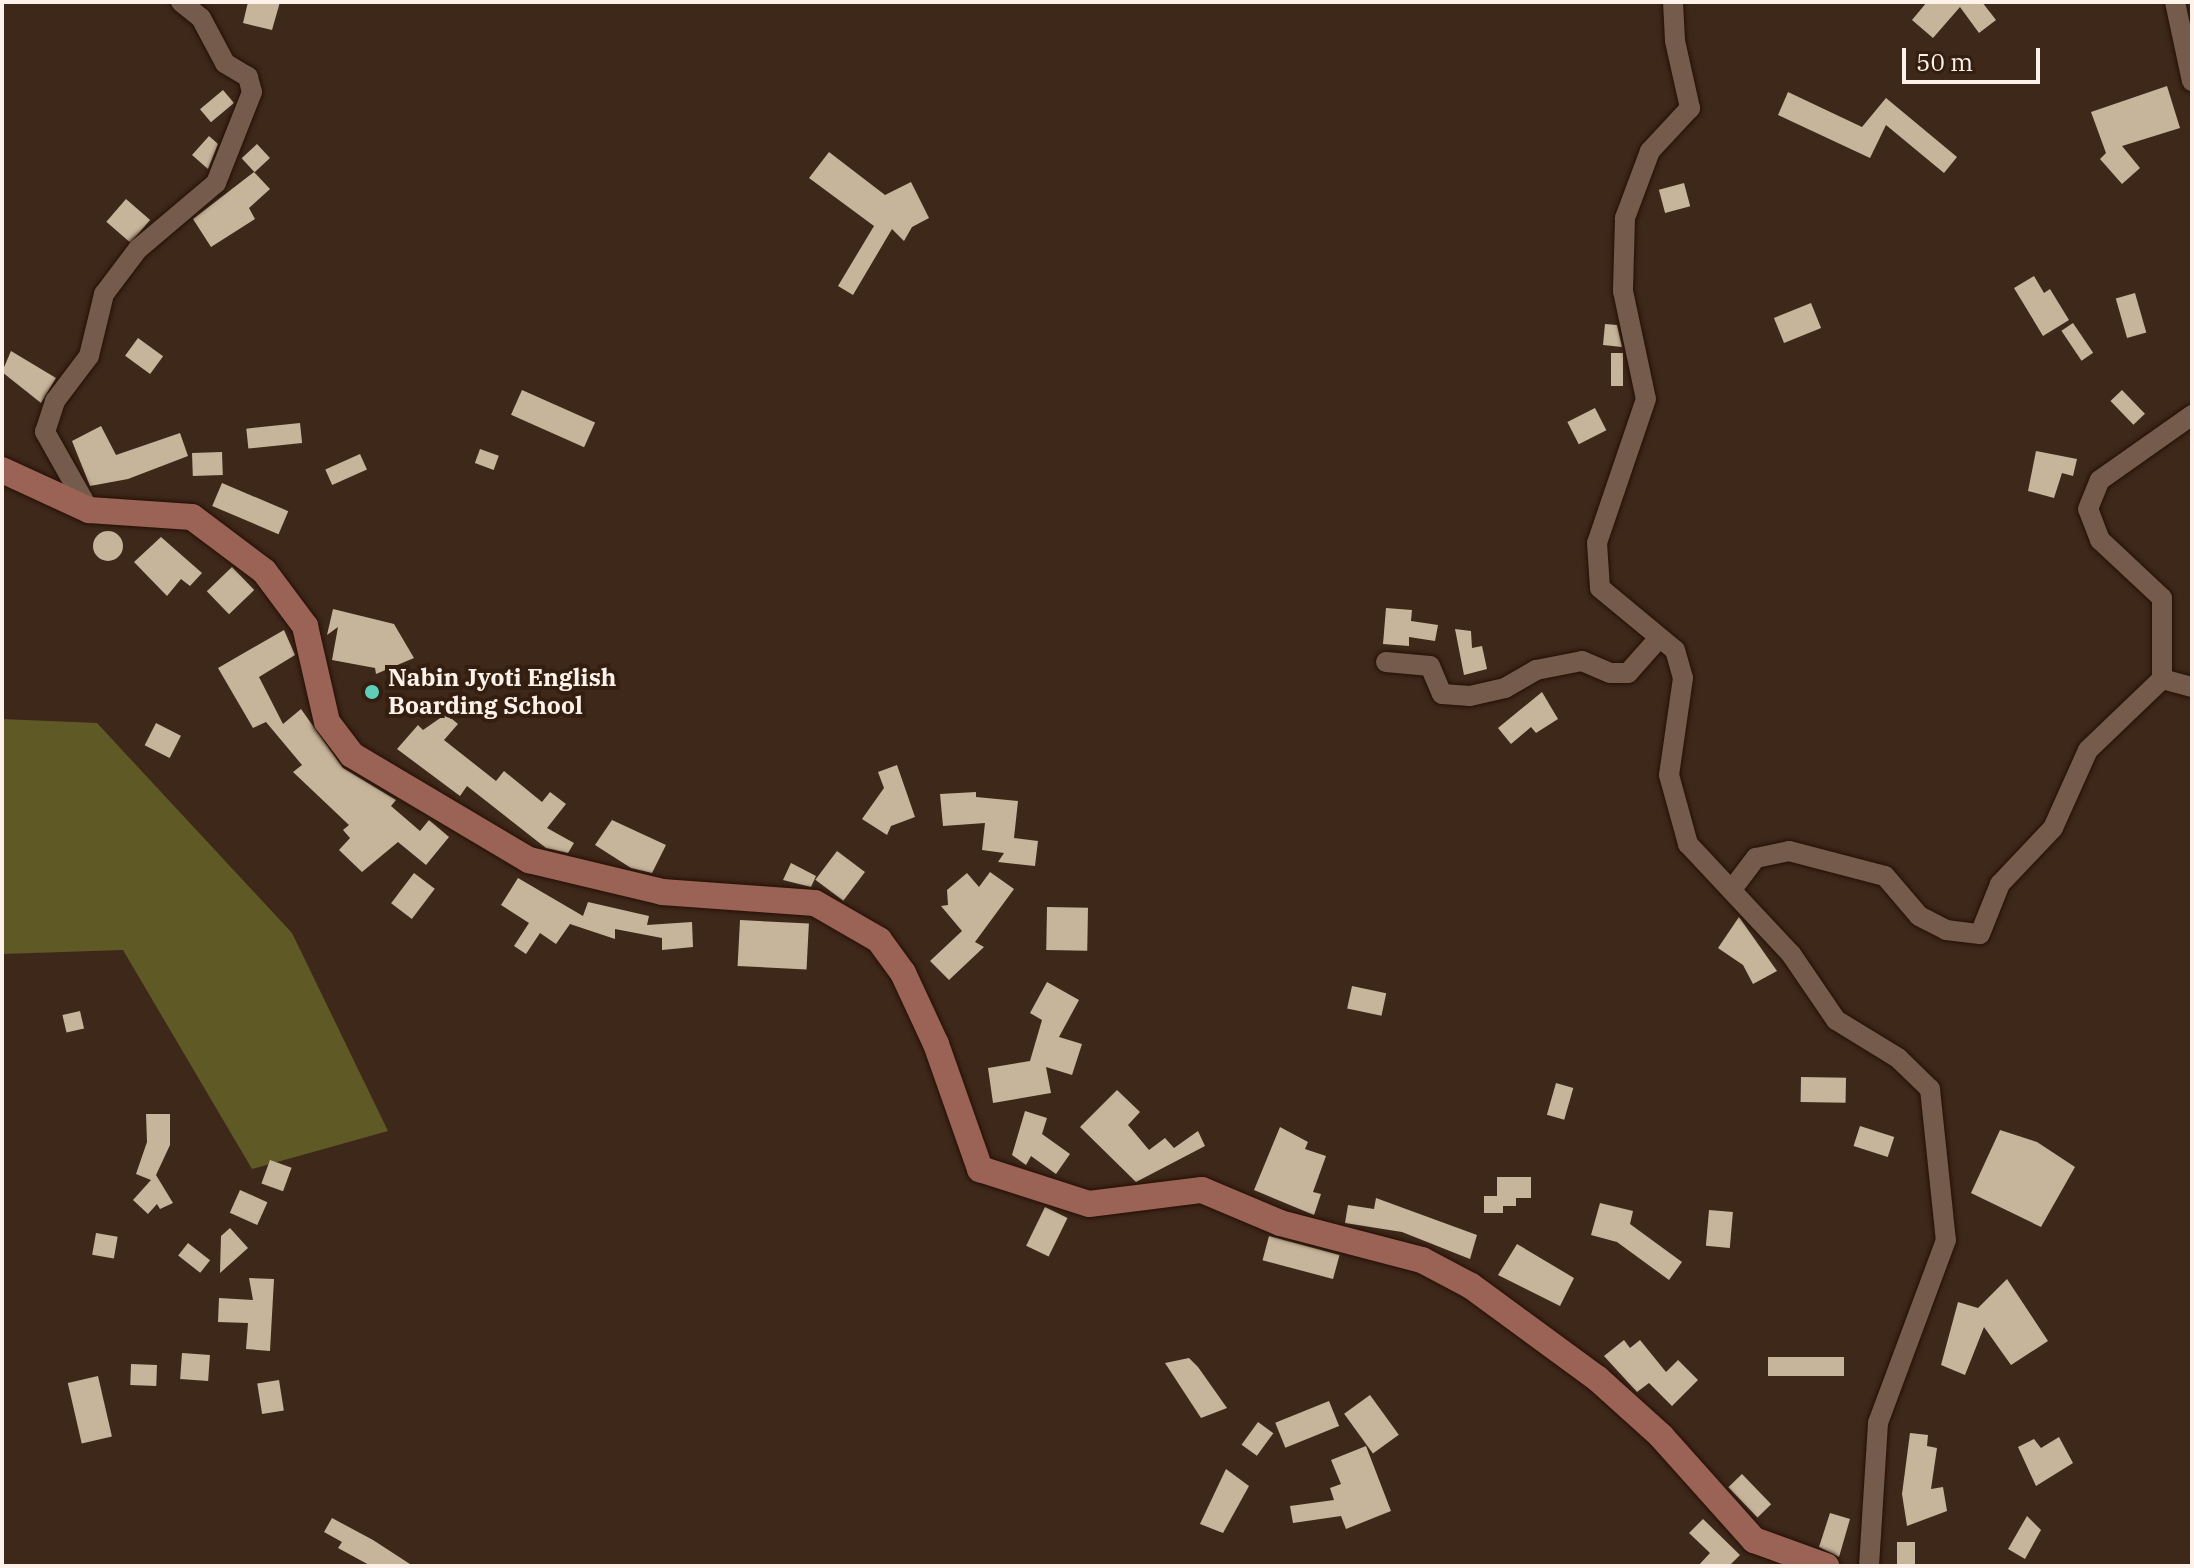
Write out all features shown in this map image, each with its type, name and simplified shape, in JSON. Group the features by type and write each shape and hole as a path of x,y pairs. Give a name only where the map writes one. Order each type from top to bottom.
{"main road":[{"path":"2,470 89,510 192,517 264,571 305,626 327,722 352,755 529,860 662,892 815,903 879,940 903,973 936,1044 980,1169 1089,1204 1202,1190 1280,1223 1422,1260 1471,1286 1598,1379 1661,1436 1754,1540 1826,1566"}],"street":[{"path":"89,510 45,432 55,401 89,356 104,294 138,249 216,183 252,92 248,77 225,63 201,18 181,2"},
{"path":"1673,2 1675,41 1690,108 1650,151 1625,218 1623,291 1646,399 1597,543 1600,588 1675,650 1683,678 1669,775 1688,844 1733,888 1791,954 1836,1020 1898,1058 1930,1089 1946,1240 1878,1423 1869,1566"},
{"path":"2175,2 2192,81"},
{"path":"1733,888 1756,858 1789,851 1885,876 1919,916 1946,930 1980,934 2000,884 2053,828 2088,750 2162,679 2162,598 2100,540 2088,509 2100,480 2192,415"},
{"path":"1386,662 1430,666 1442,694 1470,696 1505,688 1536,670 1582,661 1628,673 1659,638"},
{"path":"2162,679 2192,687"}],"shaded area":[{"path":"2,719 97,723 292,933 388,1131 252,1169 123,950 2,954"}],"building":[{"path":"248,2 280,2 272,30 243,23"},
{"path":"1927,2 1982,2 1996,20 1979,33 1960,7 1933,38 1912,20"},
{"path":"2167,86 2180,128 2122,146 2140,168 2122,184 2100,159 2106,153 2091,112"},
{"path":"223,90 234,103 211,122 200,109"},
{"path":"1788,92 1862,127 1886,98 1957,157 1944,173 1886,125 1870,158 1778,115"},
{"path":"209,136 218,144 208,169 192,155"},
{"path":"257,144 270,158 255,172 242,158"},
{"path":"829,152 885,195 911,182 929,218 912,227 904,241 892,229 853,295 838,286 874,226 809,178"},
{"path":"254,172 270,189 249,208 255,219 211,247 193,219"},
{"path":"1684,183 1690,206 1665,213 1659,190"},
{"path":"126,199 150,220 130,243 106,222"},
{"path":"2034,276 2044,293 2050,289 2069,320 2043,336 2014,288"},
{"path":"2135,293 2146,332 2127,338 2116,299"},
{"path":"1811,303 1821,328 1784,343 1774,318"},
{"path":"2073,323 2093,353 2082,361 2061,331"},
{"path":"1605,324 1617,325 1622,347 1603,345"},
{"path":"138,338 163,356 150,374 125,356"},
{"path":"11,351 56,378 41,403 2,372"},
{"path":"1611,353 1623,353 1623,386 1611,386"},
{"path":"522,390 595,423 584,447 511,415"},
{"path":"2122,390 2145,414 2133,425 2110,401"},
{"path":"1595,408 1606,430 1579,444 1567,422"},
{"path":"300,423 302,443 248,449 246,429"},
{"path":"101,426 116,455 180,433 188,456 128,479 90,486 72,441"},
{"path":"480,449 499,456 494,470 475,463"},
{"path":"2036,451 2077,459 2073,476 2062,473 2054,498 2028,491"},
{"path":"222,452 223,475 193,476 192,453"},
{"path":"360,454 367,470 332,485 325,469"},
{"path":"222,483 288,511 279,534 212,506"},
{"path":"108,531 119,535 123,546 119,557 108,561 97,557 93,546 97,535"},
{"path":"161,537 202,573 190,586 181,579 167,596 134,562"},
{"path":"232,567 254,590 229,614 207,591"},
{"path":"1386,608 1412,610 1411,621 1438,625 1435,641 1409,637 1409,646 1383,644"},
{"path":"333,609 394,624 414,658 376,674 375,668 332,660 338,627 327,635"},
{"path":"1455,629 1471,631 1472,648 1482,646 1487,669 1464,675"},
{"path":"284,630 295,655 259,677 283,724 301,709 343,768 396,800 391,806 420,831 429,820 449,837 426,865 398,842 362,872 339,850 350,838 343,830 349,825 293,772 302,765 266,722 253,728 218,668"},
{"path":"1542,692 1558,719 1536,733 1531,727 1511,744 1498,728"},
{"path":"446,714 458,724 444,740 496,781 504,771 542,802 550,792 566,804 547,828 574,843 568,853 546,848 467,786 460,796 397,749 418,725 423,730"},
{"path":"156,723 181,736 170,758 145,745"},
{"path":"897,765 915,817 891,826 887,835 862,819 884,788 878,772"},
{"path":"976,792 976,797 1018,801 1014,838 1038,841 1035,866 998,862 1004,853 982,850 985,823 943,826 940,794"},
{"path":"612,820 666,845 652,873 631,868 595,845"},
{"path":"837,851 865,872 843,901 815,880"},
{"path":"791,863 816,876 811,887 783,880"},
{"path":"990,872 1014,889 975,942 984,947 949,980 930,961 962,931 941,906 948,905 947,890 967,873 979,887"},
{"path":"414,873 435,889 412,919 391,903"},
{"path":"518,878 583,916 588,902 649,916 647,925 692,922 693,947 662,950 662,938 615,929 615,939 570,924 556,944 540,933 526,954 514,946 529,923 501,905"},
{"path":"1047,907 1088,908 1087,951 1046,950"},
{"path":"1739,917 1777,971 1753,984 1743,965 1718,948"},
{"path":"740,920 809,924 806,970 738,966"},
{"path":"1047,982 1079,1000 1059,1037 1082,1044 1072,1075 1046,1067 1051,1093 993,1103 988,1068 1030,1061 1042,1020 1030,1013"},
{"path":"1352,986 1386,993 1381,1016 1347,1008"},
{"path":"80,1011 84,1029 67,1033 62,1015"},
{"path":"1801,1077 1846,1078 1846,1103 1801,1102"},
{"path":"1556,1083 1573,1088 1564,1120 1547,1115"},
{"path":"1117,1090 1140,1112 1128,1125 1149,1150 1165,1138 1174,1148 1198,1131 1205,1146 1136,1182 1080,1127"},
{"path":"1025,1111 1047,1118 1042,1134 1070,1154 1056,1174 1031,1156 1026,1165 1012,1155"},
{"path":"146,1114 170,1114 170,1145 156,1175 173,1203 160,1209 157,1204 148,1214 133,1200 151,1180 136,1174 147,1142"},
{"path":"1860,1126 1894,1137 1888,1157 1854,1146"},
{"path":"1280,1127 1308,1142 1305,1149 1326,1156 1313,1192 1321,1194 1314,1215 1254,1190"},
{"path":"2000,1130 2037,1142 2075,1167 2041,1227 1971,1193"},
{"path":"270,1160 292,1168 283,1191 261,1183"},
{"path":"1497,1177 1531,1177 1531,1198 1516,1198 1516,1206 1503,1206 1503,1213 1484,1213 1484,1196 1497,1196"},
{"path":"240,1190 267,1202 257,1225 230,1213"},
{"path":"1376,1198 1477,1235 1470,1259 1402,1232 1345,1223 1348,1205 1374,1209"},
{"path":"1600,1203 1633,1211 1630,1224 1682,1262 1669,1280 1617,1242 1591,1235"},
{"path":"1045,1207 1067,1218 1049,1257 1026,1246"},
{"path":"1709,1210 1733,1212 1730,1248 1706,1246"},
{"path":"230,1228 248,1248 220,1273 221,1236"},
{"path":"96,1233 118,1237 114,1258 92,1255"},
{"path":"1269,1236 1340,1255 1333,1279 1263,1260"},
{"path":"188,1243 210,1260 200,1273 178,1256"},
{"path":"1517,1244 1574,1278 1560,1306 1498,1275"},
{"path":"249,1278 274,1279 270,1351 246,1349 248,1323 218,1322 219,1298 253,1300"},
{"path":"2007,1279 2048,1341 2011,1365 1984,1327 1965,1375 1941,1365 1958,1302 1978,1308"},
{"path":"1624,1340 1630,1348 1640,1340 1666,1372 1678,1360 1698,1380 1672,1406 1649,1383 1637,1392 1604,1356"},
{"path":"182,1353 210,1355 208,1381 180,1379"},
{"path":"1768,1357 1844,1357 1844,1376 1768,1376"},
{"path":"1189,1358 1227,1408 1201,1418 1165,1363"},
{"path":"131,1364 157,1365 156,1386 130,1385"},
{"path":"98,1376 112,1436 82,1443 68,1383"},
{"path":"279,1380 284,1411 262,1414 257,1383"},
{"path":"1370,1395 1399,1435 1373,1453 1344,1414"},
{"path":"1329,1401 1339,1426 1285,1448 1275,1423"},
{"path":"1258,1422 1273,1433 1257,1456 1242,1445"},
{"path":"1910,1433 1928,1435 1927,1446 1937,1448 1931,1489 1943,1487 1947,1511 1907,1526 1902,1494"},
{"path":"2059,1437 2073,1463 2036,1486 2018,1447 2034,1439 2041,1448"},
{"path":"1366,1446 1391,1511 1346,1529 1341,1516 1293,1523 1290,1506 1334,1500 1330,1488 1341,1484 1331,1460"},
{"path":"1226,1469 1249,1486 1223,1533 1200,1524"},
{"path":"1742,1474 1771,1504 1758,1517 1728,1487"},
{"path":"1830,1513 1850,1519 1839,1557 1819,1547"},
{"path":"2027,1516 2041,1530 2025,1559 2008,1549"},
{"path":"332,1518 413,1566 371,1566 338,1548 342,1542 324,1532"},
{"path":"1703,1519 1740,1555 1729,1566 1698,1566 1710,1553 1689,1533"},
{"path":"1897,1542 1915,1542 1915,1566 1897,1566"}],"place":[{"name":"Nabin Jyoti English Boarding School","path":"372,692"}]}
